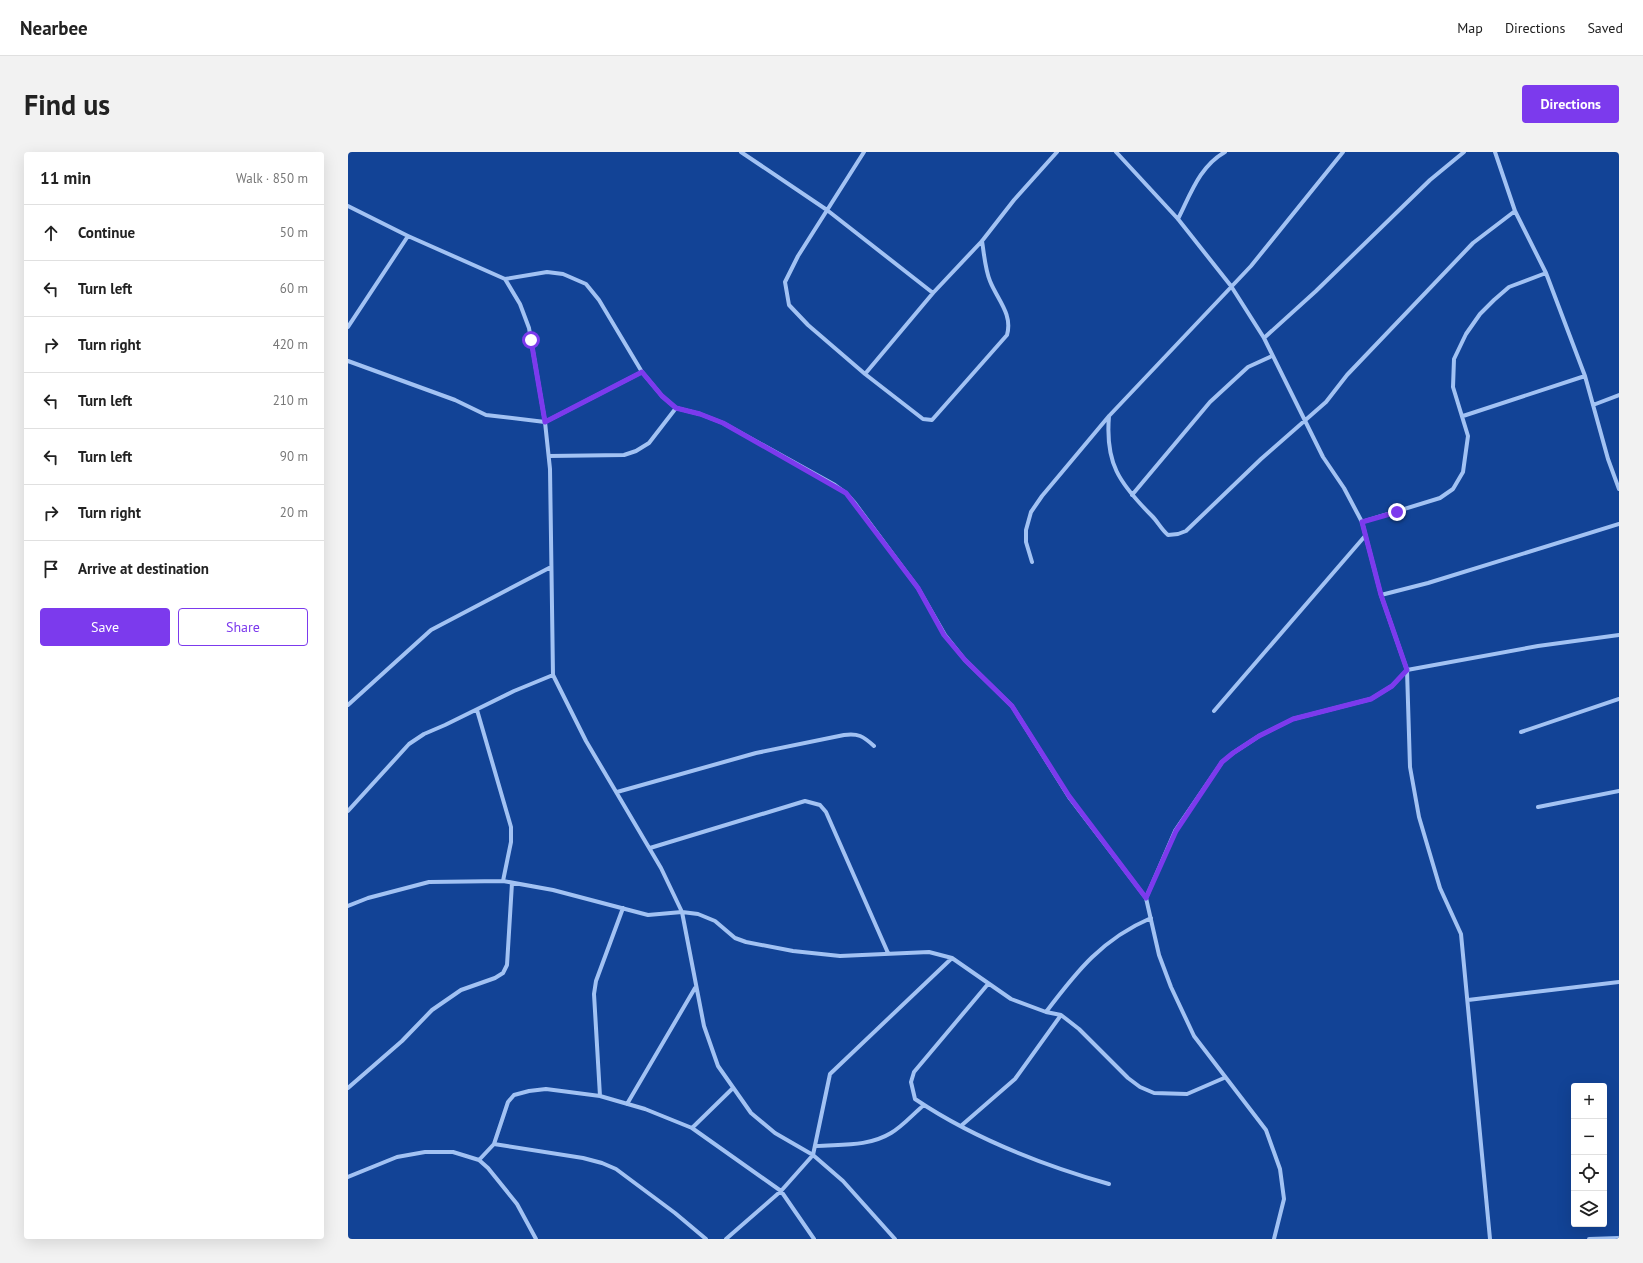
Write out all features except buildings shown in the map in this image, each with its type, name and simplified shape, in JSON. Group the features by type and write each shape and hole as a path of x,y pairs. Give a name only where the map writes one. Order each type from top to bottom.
{"street":[{"path":"740,152 827,210 933,293"},
{"path":"864,152 798,256 785,282 789,305 808,325 865,374 923,420 932,420 1007,335 1009,327 1007,316 1001,301 989,280 982,241"},
{"path":"865,374 933,293 982,241 1014,200 1057,152"},
{"path":"1116,152 1178,219 1231,286 1264,338 1323,457 1344,488 1362,522 1381,595 1407,670 1410,767 1419,817 1440,888 1462,934 1490,1239"},
{"path":"1178,219 1196,181 1206,167 1214,159 1225,152"},
{"path":"1032,562 1026,542 1026,530 1031,512 1052,483 1108,416 1251,266 1342,152"},
{"path":"1264,338 1321,286 1430,180 1464,152"},
{"path":"1495,152 1515,211 1546,273 1585,376 1608,459 1619,490"},
{"path":"348,206 408,236 505,279 547,272 563,274 586,284 599,300 642,372 662,396 676,408 700,414 723,423 846,493 918,588 944,635 965,660 1012,706 1069,796 1146,898 1159,955 1171,987 1194,1036 1224,1078 1266,1130 1280,1168 1284,1199 1274,1239"},
{"path":"1108,416 1107,436 1113,467 1132,495 1168,535 1186,531 1261,459 1326,402 1347,375 1474,243 1515,211"},
{"path":"348,327 408,236"},
{"path":"1362,522 1440,498 1453,489 1463,472 1468,436 1453,387 1454,359 1466,334 1480,314 1509,287 1546,273"},
{"path":"505,279 520,304 529,328 545,422 549,456 553,675 586,741 650,848 682,912 704,1026 718,1066 752,1113 769,1128 813,1156 843,1181 895,1239"},
{"path":"1132,495 1220,392 1248,367 1272,356"},
{"path":"348,361 455,400 486,415 545,422 642,372"},
{"path":"1463,416 1585,376"},
{"path":"1593,405 1619,395"},
{"path":"549,456 624,455 630,453 649,443 676,408"},
{"path":"1381,595 1428,583 1619,524"},
{"path":"1214,711 1365,536"},
{"path":"348,705 431,630 551,567"},
{"path":"1146,898 1176,831 1222,762 1259,736 1293,719 1371,699 1392,686 1407,670 1538,646 1619,635"},
{"path":"348,811 409,744 424,734 514,691 553,675"},
{"path":"1521,732 1619,699"},
{"path":"477,710 511,827 511,842 503,881"},
{"path":"617,792 674,774 756,753 844,735 855,734 863,736 874,746"},
{"path":"1538,807 1619,791"},
{"path":"650,848 806,801 820,806 826,812 888,953"},
{"path":"348,906 368,898 429,882 503,881 553,890 648,915 682,912 698,914 715,921 735,938 794,951 840,956 929,952 952,958 1011,999 1046,1012 1061,1015 1079,1029 1128,1078 1140,1087 1154,1093 1187,1094 1224,1078"},
{"path":"348,1088 402,1041 432,1010 445,1000 461,990 495,978 503,973 506,965 512,883"},
{"path":"600,1096 594,994 596,981 623,908"},
{"path":"1046,1012 1075,975 1112,939 1129,928 1151,918"},
{"path":"726,1239 781,1191 813,1156 826,1085 830,1074 952,958"},
{"path":"1468,1000 1619,982"},
{"path":"988,984 914,1072 911,1082 915,1099 962,1126 1029,1158 1109,1184"},
{"path":"627,1104 696,988"},
{"path":"962,1126 1015,1079 1061,1015"},
{"path":"692,1128 733,1088"},
{"path":"479,1160 494,1144 508,1102 514,1095 546,1089 600,1096 672,1118 692,1128 781,1191 814,1239"},
{"path":"816,1146 865,1143 877,1140 891,1132 924,1105"},
{"path":"494,1144 583,1158 616,1168 675,1213 706,1239"},
{"path":"348,1177 397,1157 425,1152 454,1152 479,1160 488,1168 517,1204 536,1239"},
{"path":"1589,1239 1619,1238"}],"route":[{"path":"531,340 536,377 545,422 642,372 662,396 676,408 700,414 723,423 846,493 918,588 944,635 965,660 1012,706 1069,796 1146,898 1176,831 1222,762 1259,736 1293,719 1371,699 1392,686 1407,670 1381,595 1362,522 1397,512"}]}
